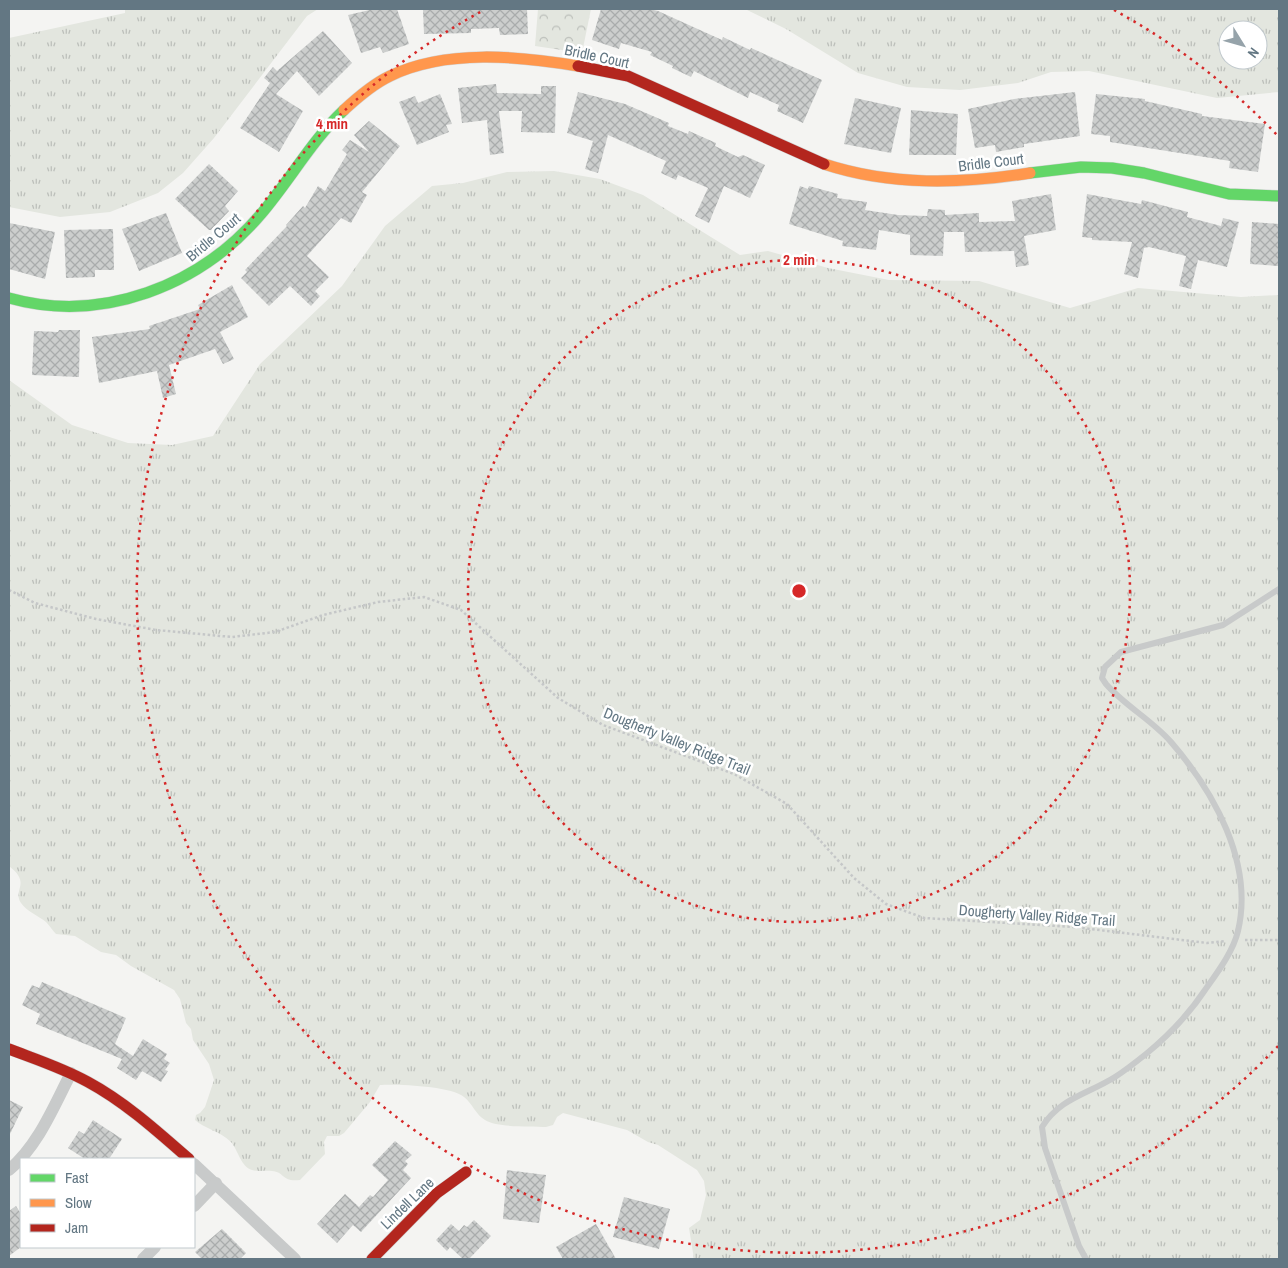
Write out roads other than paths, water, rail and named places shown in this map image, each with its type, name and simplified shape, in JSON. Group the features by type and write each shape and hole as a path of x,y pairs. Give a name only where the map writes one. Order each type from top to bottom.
{"street":[{"name":"Bridle Court","path":"9,298 71,307 128,300 171,285 194,273 241,237 330,122 348,104 367,89 391,76 410,68 446,61 513,58 596,68 628,76 825,165 860,173 941,182 976,181 1062,168 1097,167 1152,175 1224,194 1279,196"},
{"path":"9,1049 71,1074 111,1096 155,1129 188,1158"},
{"path":"9,1170 40,1133 71,1074"},
{"path":"195,1165 295,1259"},
{"name":"Lindell Lane","path":"372,1259 437,1193 466,1172"},
{"path":"195,1205 216,1183"},
{"path":"143,1259 154,1248"}],"lane":[{"path":"1086,1259 1079,1246 1045,1148 1042,1127 1057,1108 1073,1096 1114,1077 1148,1053 1182,1020 1215,976 1235,940 1243,902 1240,870 1226,827 1195,774 1160,730 1112,691 1102,678 1104,667 1121,652 1223,625 1279,589"}]}
